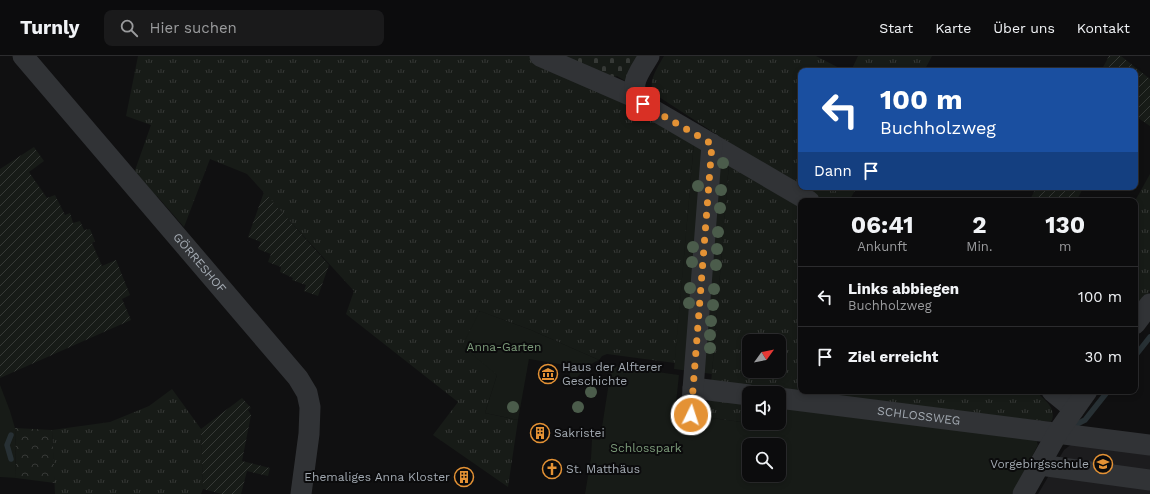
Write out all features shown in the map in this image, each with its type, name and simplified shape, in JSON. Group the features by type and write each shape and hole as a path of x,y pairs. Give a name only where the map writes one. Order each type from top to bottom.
{"street":[{"name":"GÖRRESHOF","path":"23,56 304,386 309,398 310,412 301,494"},
{"path":"540,56 639,99"},
{"path":"649,56 635,82 634,88 639,99 649,108 748,164 804,198"},
{"path":"691,415 712,144"},
{"path":"1138,320 1150,304"},
{"path":"693,388 742,394"},
{"path":"1056,394 1074,409"},
{"path":"1023,494 1058,432 1085,394"},
{"name":"SCHLOSSWEG","path":"786,399 1058,432 1150,445"},
{"path":"1040,465 1150,480"}],"shaded area":[{"name":"Vorgebirgsschule","path":"1072,444 1150,453 1150,494 1038,494 1064,450"}],"green space":[{"path":"138,56 528,56 632,108 694,142 675,363 607,354 602,356 599,360 531,330 479,311 497,375 485,413 518,420 508,487 433,435 458,402 346,314 354,291 247,174 210,159 184,227 157,196 154,200 133,176 151,125 126,116"},
{"path":"550,56 641,56 627,82 617,76 614,77"},
{"path":"664,56 816,56 839,68 798,68 798,185 656,95 653,91 652,81"},
{"path":"858,56 932,56 926,68 852,68"},
{"path":"1109,56 1121,56 1136,68 1103,68"},
{"path":"1138,69 1150,79 1150,126 1138,118"},
{"path":"694,142 729,163 712,374 674,369"},
{"path":"34,147 44,161 29,172 47,198 55,195 65,215 70,213 73,223 80,221 84,230 90,229 95,241 92,243 102,266 116,260 130,295 122,299 131,320 0,378 0,169"},
{"path":"729,163 798,201 798,394 786,392 786,386 742,386 742,387 711,384"},
{"path":"1150,174 1150,291 1138,307 1138,198 1137,198"},
{"path":"805,190 855,190 851,198 817,198"},
{"path":"1035,190 1082,190 1078,198 1031,198"},
{"path":"264,192 329,265 318,296 304,291 306,285 292,280 293,278 280,272 281,267 268,262 271,254 258,249 261,242 248,237"},
{"name":"Anna-Garten","path":"480,311 531,330 599,360 594,362 568,387 571,366 529,359 518,420 485,413 497,375 462,346"},
{"name":"Schlosspark","path":"615,366 679,375 675,413 742,422 742,430 786,430 786,407 1036,439 1038,445 1012,494 585,494 591,458 592,439 600,440 611,369"},
{"path":"0,385 15,428 16,478 0,477"},
{"path":"172,389 201,429 203,489 201,494 55,494 52,430 110,422 149,406"},
{"path":"800,394 1038,394 1049,405 1053,413 1051,422"},
{"path":"242,398 251,408 248,410 251,415 242,461 270,468 268,476 247,471 241,494 222,494 203,489 201,429"},
{"path":"712,400 742,402 742,422 696,416 701,405"},
{"path":"15,428 52,430 55,483 16,478"}],"waterway":[{"path":"1138,352 1150,337"},
{"path":"1077,424 1085,420 1106,394"},
{"path":"11,435 7,445 11,459"}],"place":[{"name":"Haus der Alfterer Geschichte","path":"548,374"},
{"name":"Sakristei","path":"540,433"},
{"name":"Vorgebirgsschule","path":"1103,464"},
{"name":"St. Matthäus","path":"552,469"},
{"name":"Ehemaliges Anna Kloster","path":"464,477"}],"route":[{"path":"643,104 712,144 691,415"}]}
